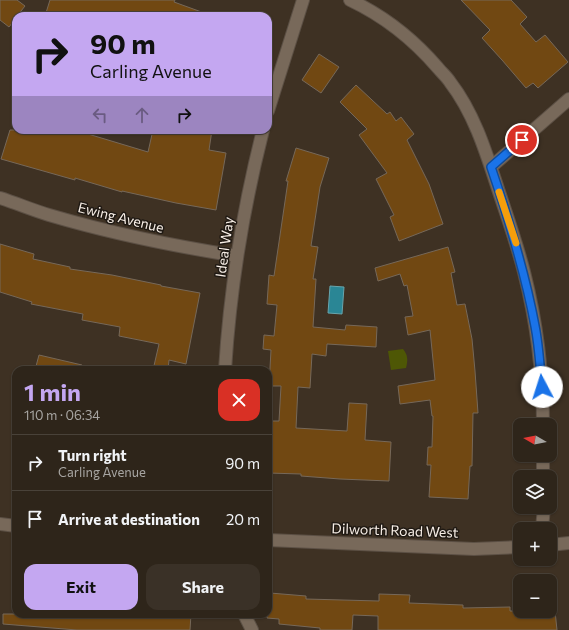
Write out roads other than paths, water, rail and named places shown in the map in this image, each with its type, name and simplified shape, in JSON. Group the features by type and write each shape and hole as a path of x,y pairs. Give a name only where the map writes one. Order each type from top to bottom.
{"street":[{"path":"272,98 303,0"},
{"path":"350,0 384,19 428,56 450,81 474,123 491,167 513,233 522,266 535,322 540,355 543,418"},
{"path":"491,167 569,99"},
{"name":"Ideal Way","path":"225,366 237,256 257,150 262,134"},
{"name":"Ewing Avenue","path":"0,198 49,214 120,234 237,256"},
{"path":"0,524 12,526"},
{"name":"Dilworth Road West","path":"272,540 474,549 513,547"},
{"path":"557,544 569,543"},
{"path":"246,618 252,630"}],"water":[{"path":"330,286 344,287 342,314 328,313"}]}
